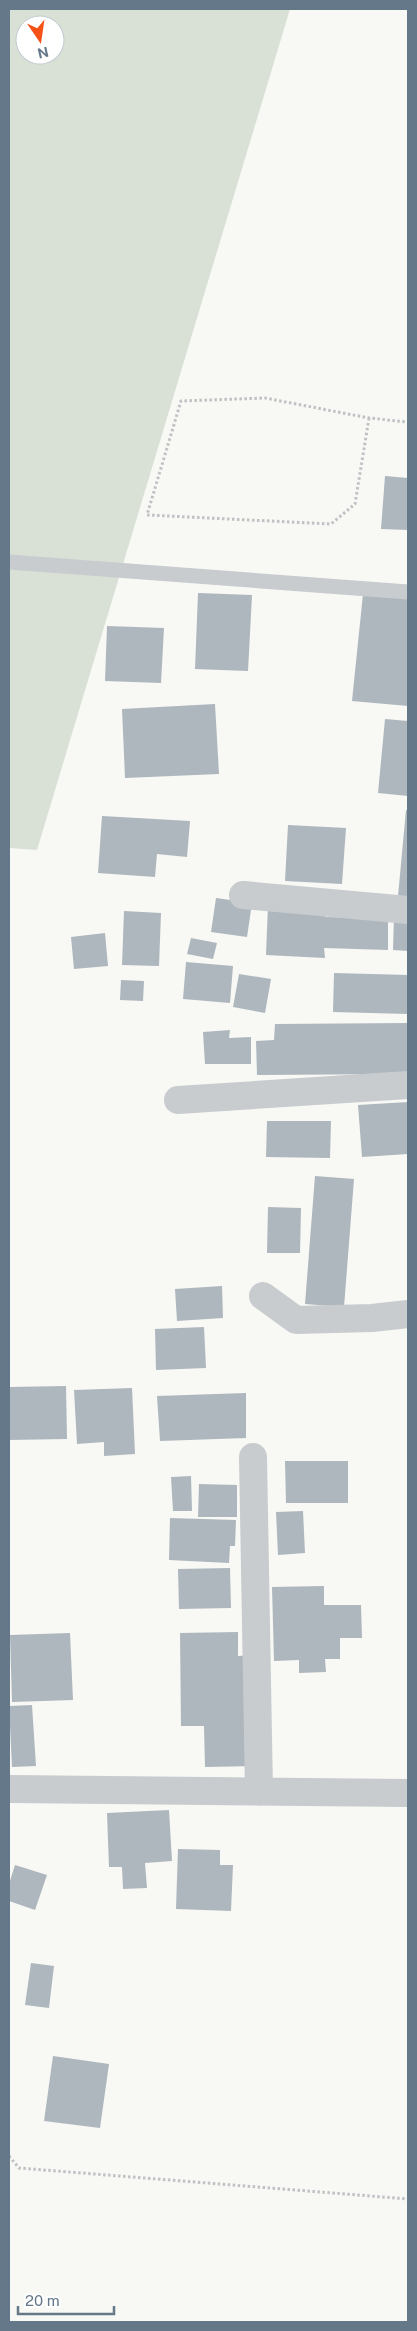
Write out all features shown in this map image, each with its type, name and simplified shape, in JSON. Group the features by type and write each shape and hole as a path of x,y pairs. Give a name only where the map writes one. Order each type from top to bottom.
{"street":[{"path":"243,895 408,910"},
{"path":"178,1100 408,1085"},
{"path":"263,1296 296,1320 372,1318 408,1314"},
{"path":"253,1456 259,1792"},
{"path":"9,1789 408,1793"}],"lane":[{"path":"9,562 408,592"}],"path":[{"path":"369,418 355,504 331,524 147,515 181,401 265,398 369,418 408,422"},
{"path":"9,2156 19,2168 408,2200"}],"shaded area":[{"path":"9,9 290,9 37,850 9,848"}],"building":[{"path":"385,476 408,478 408,530 381,529"},
{"path":"198,593 252,595 248,671 195,669"},
{"path":"363,594 408,599 408,706 352,701"},
{"path":"107,626 164,628 161,683 105,681"},
{"path":"215,704 219,774 125,778 122,709"},
{"path":"385,719 408,721 408,796 378,793"},
{"path":"406,810 408,810 408,897 398,896"},
{"path":"102,816 190,821 187,857 157,854 155,877 98,873"},
{"path":"288,825 346,828 342,884 285,881"},
{"path":"216,898 252,903 247,937 211,932"},
{"path":"268,905 327,908 325,917 388,918 388,950 324,948 325,958 266,955"},
{"path":"124,911 161,913 159,966 122,965"},
{"path":"394,915 408,916 408,951 393,950"},
{"path":"105,933 108,966 74,969 71,937"},
{"path":"191,938 217,943 213,959 187,954"},
{"path":"186,962 233,966 230,1003 183,999"},
{"path":"334,973 408,975 408,1014 333,1012"},
{"path":"239,974 271,979 265,1013 233,1007"},
{"path":"121,980 144,981 143,1001 120,1000"},
{"path":"408,1023 408,1074 257,1075 256,1041 274,1040 275,1024"},
{"path":"230,1030 229,1038 251,1037 251,1064 205,1064 203,1032"},
{"path":"408,1102 408,1154 362,1157 358,1105"},
{"path":"267,1121 331,1121 330,1158 266,1157"},
{"path":"315,1176 354,1179 344,1307 305,1304"},
{"path":"268,1207 301,1208 300,1253 267,1253"},
{"path":"222,1286 223,1318 177,1321 175,1289"},
{"path":"204,1327 206,1368 156,1370 155,1329"},
{"path":"66,1386 67,1439 9,1440 9,1387"},
{"path":"132,1388 135,1454 104,1456 104,1442 77,1444 74,1390"},
{"path":"246,1393 246,1438 160,1441 157,1396"},
{"path":"285,1461 348,1461 348,1503 286,1503"},
{"path":"191,1476 192,1511 173,1511 171,1477"},
{"path":"199,1484 237,1485 237,1517 198,1517"},
{"path":"303,1511 305,1553 278,1555 276,1512"},
{"path":"170,1518 236,1520 235,1546 230,1546 229,1563 169,1560"},
{"path":"230,1568 231,1608 179,1609 178,1569"},
{"path":"324,1586 324,1605 361,1605 362,1638 340,1638 340,1659 325,1659 326,1672 299,1673 299,1660 274,1661 272,1587"},
{"path":"238,1632 238,1656 254,1655 257,1766 205,1767 204,1726 181,1726 180,1633"},
{"path":"70,1633 73,1700 12,1702 10,1635"},
{"path":"32,1705 36,1766 12,1767 9,1706"},
{"path":"169,1810 172,1861 145,1863 147,1888 123,1889 122,1867 109,1867 107,1813"},
{"path":"178,1849 220,1850 220,1865 233,1865 231,1911 176,1909"},
{"path":"15,1865 47,1875 35,1910 9,1901 9,1884"},
{"path":"31,1963 54,1966 49,2008 25,2005"},
{"path":"53,2056 109,2064 100,2128 44,2121"}]}
